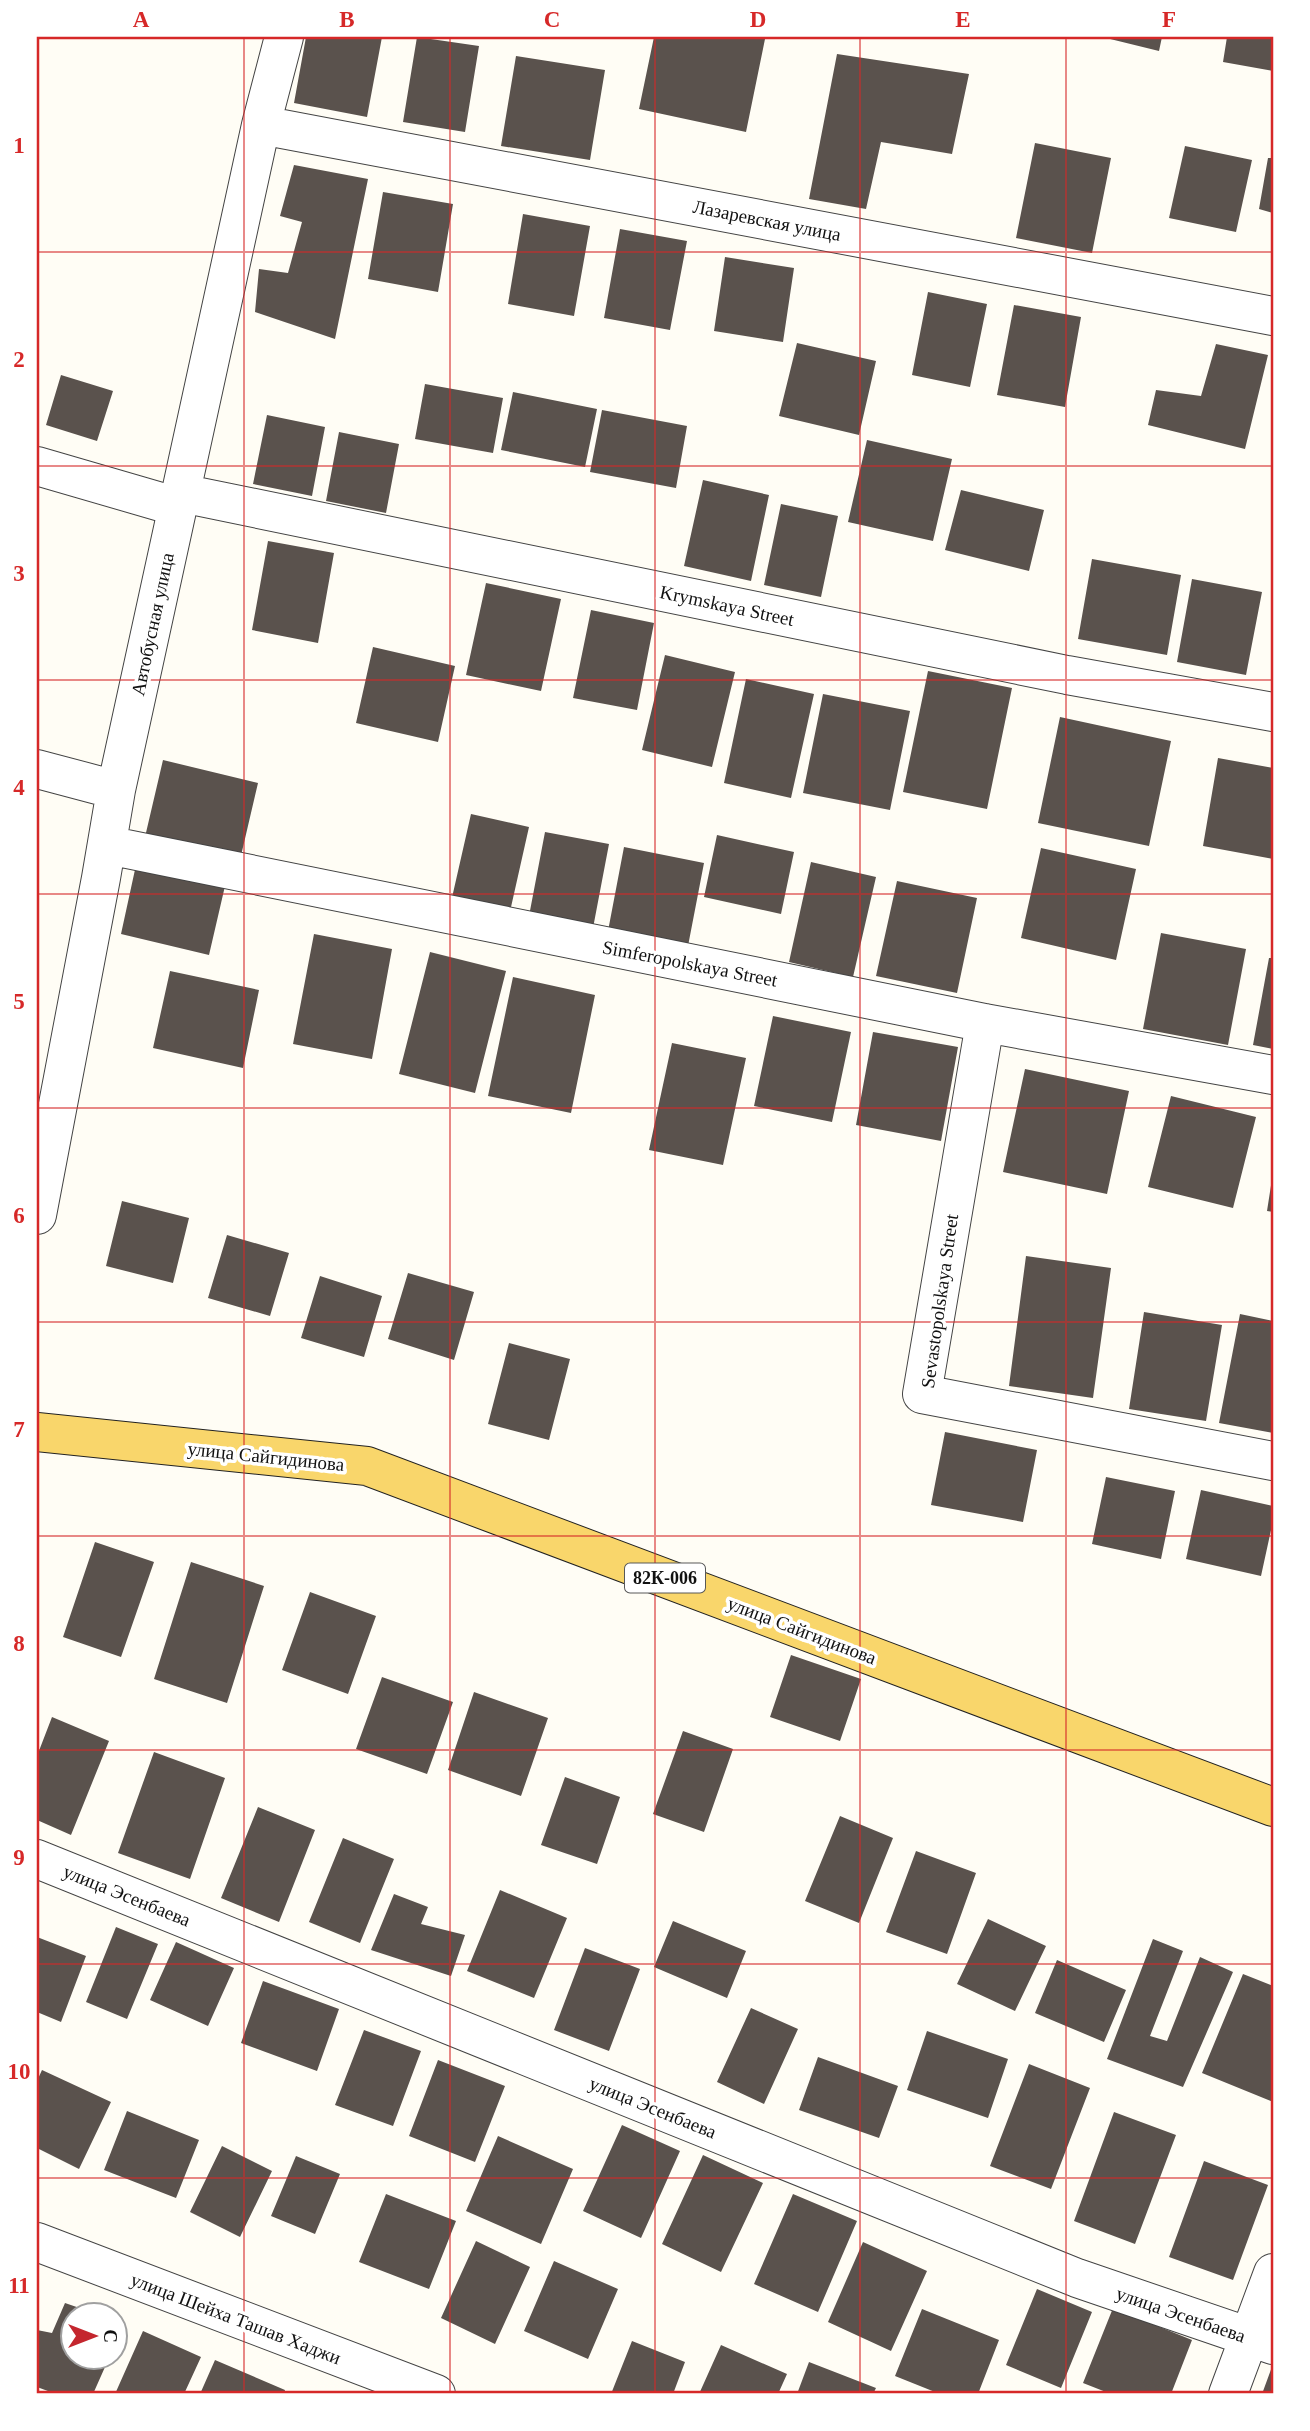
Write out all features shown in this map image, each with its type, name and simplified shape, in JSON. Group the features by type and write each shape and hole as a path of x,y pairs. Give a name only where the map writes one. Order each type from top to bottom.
{"main road":[{"name":"улица Сайгидинова","path":"37,1432 367,1466 1273,1807"}],"street":[{"name":"Автобусная улица","path":"37,1215 116,790 261,125 284,37"},
{"name":"Лазаревская улица","path":"261,125 1273,316"},
{"name":"Krymskaya Street","path":"37,466 179,500 1068,675 1273,712"},
{"path":"37,769 116,790"},
{"name":"Simferopolskaya Street","path":"107,845 985,1023 1273,1075"},
{"name":"Sevastopolskaya Street","path":"985,1023 922,1394 1273,1461"},
{"name":"улица Эсенбаева","path":"37,1858 1077,2278 1262,2342"},
{"name":"улица Шейха Ташав Хаджи","path":"37,2242 436,2394"},
{"path":"1228,2394 1262,2342 1273,2273"}],"building":[{"path":"306,37 382,37 367,117 294,103"},
{"path":"417,37 479,46 465,132 403,122"},
{"path":"654,37 765,39 746,132 639,109"},
{"path":"1102,37 1162,37 1159,51"},
{"path":"1227,37 1273,37 1273,71 1223,62"},
{"path":"837,54 969,74 952,154 881,142 866,209 809,199"},
{"path":"516,56 605,70 590,160 501,146"},
{"path":"1035,143 1111,158 1092,253 1016,238"},
{"path":"1185,146 1252,160 1236,232 1169,218"},
{"path":"1268,158 1273,158 1273,213 1259,209"},
{"path":"294,165 368,179 335,339 255,312 259,269 288,273 302,222 280,216"},
{"path":"383,192 453,204 438,292 368,279"},
{"path":"523,214 590,226 574,316 508,304"},
{"path":"620,229 687,241 670,330 604,318"},
{"path":"725,257 794,268 783,342 714,331"},
{"path":"928,292 987,304 970,387 912,375"},
{"path":"1014,305 1081,317 1065,407 997,395"},
{"path":"797,343 876,361 859,435 779,416"},
{"path":"1216,344 1268,355 1245,449 1148,425 1156,390 1201,396"},
{"path":"61,375 113,391 97,441 46,425"},
{"path":"425,384 503,398 493,453 415,439"},
{"path":"513,392 597,409 585,467 501,450"},
{"path":"602,410 687,426 676,488 590,472"},
{"path":"267,415 325,427 312,496 253,484"},
{"path":"339,432 399,444 386,513 326,501"},
{"path":"867,440 952,459 933,541 848,522"},
{"path":"703,480 769,495 751,581 684,566"},
{"path":"961,490 1044,510 1029,571 945,550"},
{"path":"781,504 838,516 821,597 764,585"},
{"path":"268,541 334,553 318,643 252,630"},
{"path":"1092,559 1181,575 1167,655 1078,639"},
{"path":"1192,579 1262,592 1246,675 1177,662"},
{"path":"486,583 561,599 541,691 466,675"},
{"path":"591,610 654,623 637,710 573,698"},
{"path":"373,647 455,666 438,742 356,723"},
{"path":"665,655 735,672 712,767 642,750"},
{"path":"928,671 1012,688 987,809 903,792"},
{"path":"746,679 814,694 791,798 724,783"},
{"path":"823,694 910,711 890,810 803,793"},
{"path":"1060,717 1171,741 1149,846 1038,823"},
{"path":"1218,758 1273,768 1273,859 1203,846"},
{"path":"163,760 258,783 240,860 145,837"},
{"path":"471,814 529,827 509,916 451,902"},
{"path":"545,832 609,844 593,928 529,916"},
{"path":"717,835 794,852 781,914 704,897"},
{"path":"624,847 704,863 688,946 608,931"},
{"path":"1041,848 1136,869 1116,960 1021,938"},
{"path":"811,862 876,877 853,977 789,962"},
{"path":"136,865 225,886 209,955 121,934"},
{"path":"897,881 977,898 957,993 876,976"},
{"path":"1161,933 1246,949 1228,1045 1143,1029"},
{"path":"314,934 392,949 372,1059 293,1044"},
{"path":"430,952 506,971 475,1093 399,1074"},
{"path":"1269,958 1273,958 1273,1049 1253,1045"},
{"path":"170,971 259,990 243,1068 153,1048"},
{"path":"513,977 595,995 571,1113 488,1096"},
{"path":"773,1016 851,1032 832,1122 754,1106"},
{"path":"873,1032 958,1047 941,1141 856,1125"},
{"path":"672,1043 746,1058 723,1165 649,1150"},
{"path":"1025,1069 1129,1091 1107,1194 1003,1172"},
{"path":"1171,1096 1256,1117 1233,1208 1148,1187"},
{"path":"1273,1180 1273,1212 1267,1211"},
{"path":"122,1201 189,1218 173,1283 106,1266"},
{"path":"227,1235 289,1253 270,1316 208,1298"},
{"path":"1026,1256 1111,1268 1093,1398 1009,1386"},
{"path":"408,1273 474,1292 454,1360 388,1339"},
{"path":"320,1276 382,1296 364,1357 301,1338"},
{"path":"1144,1312 1222,1325 1206,1421 1129,1409"},
{"path":"1240,1314 1273,1321 1273,1433 1219,1423"},
{"path":"509,1343 570,1359 549,1440 488,1424"},
{"path":"945,1432 1037,1450 1023,1522 931,1505"},
{"path":"1106,1477 1175,1491 1161,1559 1092,1544"},
{"path":"1201,1490 1273,1506 1273,1521 1261,1576 1186,1559"},
{"path":"95,1542 154,1562 121,1657 63,1637"},
{"path":"191,1562 264,1586 227,1703 154,1679"},
{"path":"310,1592 376,1616 348,1694 282,1670"},
{"path":"791,1655 861,1679 840,1741 770,1717"},
{"path":"382,1677 453,1702 427,1774 356,1749"},
{"path":"474,1692 548,1718 521,1796 448,1770"},
{"path":"52,1717 109,1741 71,1835 37,1820 37,1756"},
{"path":"683,1731 733,1749 704,1832 653,1814"},
{"path":"154,1752 225,1778 190,1879 118,1853"},
{"path":"565,1777 620,1797 597,1864 541,1845"},
{"path":"258,1807 315,1830 279,1922 221,1898"},
{"path":"840,1816 893,1838 859,1923 805,1901"},
{"path":"343,1838 394,1859 360,1943 309,1922"},
{"path":"916,1851 976,1873 947,1954 886,1932"},
{"path":"500,1890 567,1918 534,1998 467,1971"},
{"path":"394,1894 428,1907 421,1924 465,1935 451,1976 371,1950"},
{"path":"988,1919 1046,1946 1015,2011 957,1984"},
{"path":"673,1921 746,1951 727,1998 654,1967"},
{"path":"116,1927 158,1944 127,2019 86,2002"},
{"path":"37,1937 86,1956 61,2022 37,2012"},
{"path":"1153,1939 1183,1951 1150,2036 1167,2041 1200,1957 1233,1972 1183,2087 1107,2059"},
{"path":"176,1942 234,1968 208,2026 150,2000"},
{"path":"585,1948 640,1969 609,2051 554,2030"},
{"path":"1057,1960 1126,1990 1104,2042 1035,2013"},
{"path":"1243,1974 1273,1986 1273,2102 1202,2073"},
{"path":"263,1981 339,2009 317,2071 241,2043"},
{"path":"751,2008 798,2029 764,2104 717,2082"},
{"path":"364,2030 421,2051 393,2126 335,2105"},
{"path":"927,2031 1008,2059 988,2118 907,2090"},
{"path":"818,2057 898,2086 879,2138 799,2110"},
{"path":"438,2060 505,2086 475,2162 409,2136"},
{"path":"1029,2064 1090,2088 1051,2189 990,2166"},
{"path":"42,2070 111,2102 79,2169 37,2148 37,2081"},
{"path":"127,2111 199,2140 176,2198 104,2170"},
{"path":"1114,2112 1176,2135 1135,2244 1074,2221"},
{"path":"622,2125 680,2151 641,2238 583,2211"},
{"path":"498,2136 573,2169 541,2244 466,2211"},
{"path":"222,2146 272,2171 240,2237 190,2212"},
{"path":"703,2155 763,2183 721,2272 662,2244"},
{"path":"296,2156 340,2174 315,2234 271,2216"},
{"path":"1204,2161 1268,2185 1233,2280 1169,2257"},
{"path":"386,2194 456,2221 429,2289 359,2262"},
{"path":"793,2194 857,2221 818,2312 754,2284"},
{"path":"476,2241 530,2267 495,2344 441,2318"},
{"path":"863,2242 927,2271 891,2351 828,2322"},
{"path":"554,2261 618,2289 588,2359 524,2331"},
{"path":"1037,2289 1092,2312 1061,2388 1006,2365"},
{"path":"1113,2308 1192,2340 1171,2394 1111,2394 1083,2383"},
{"path":"922,2309 999,2340 978,2394 940,2394 895,2376"},
{"path":"60,2315 60,2372 103,2372 93,2394 56,2394 37,2387 37,2330 52,2333"},
{"path":"143,2331 201,2357 184,2394 115,2394 125,2372 130,2372 130,2360"},
{"path":"632,2341 685,2362 673,2394 611,2394"},
{"path":"721,2345 787,2374 778,2394 699,2394"},
{"path":"215,2360 285,2390 284,2394 200,2394"},
{"path":"809,2362 876,2388 873,2394 797,2394"},
{"path":"1273,2364 1273,2394 1262,2394"}]}
